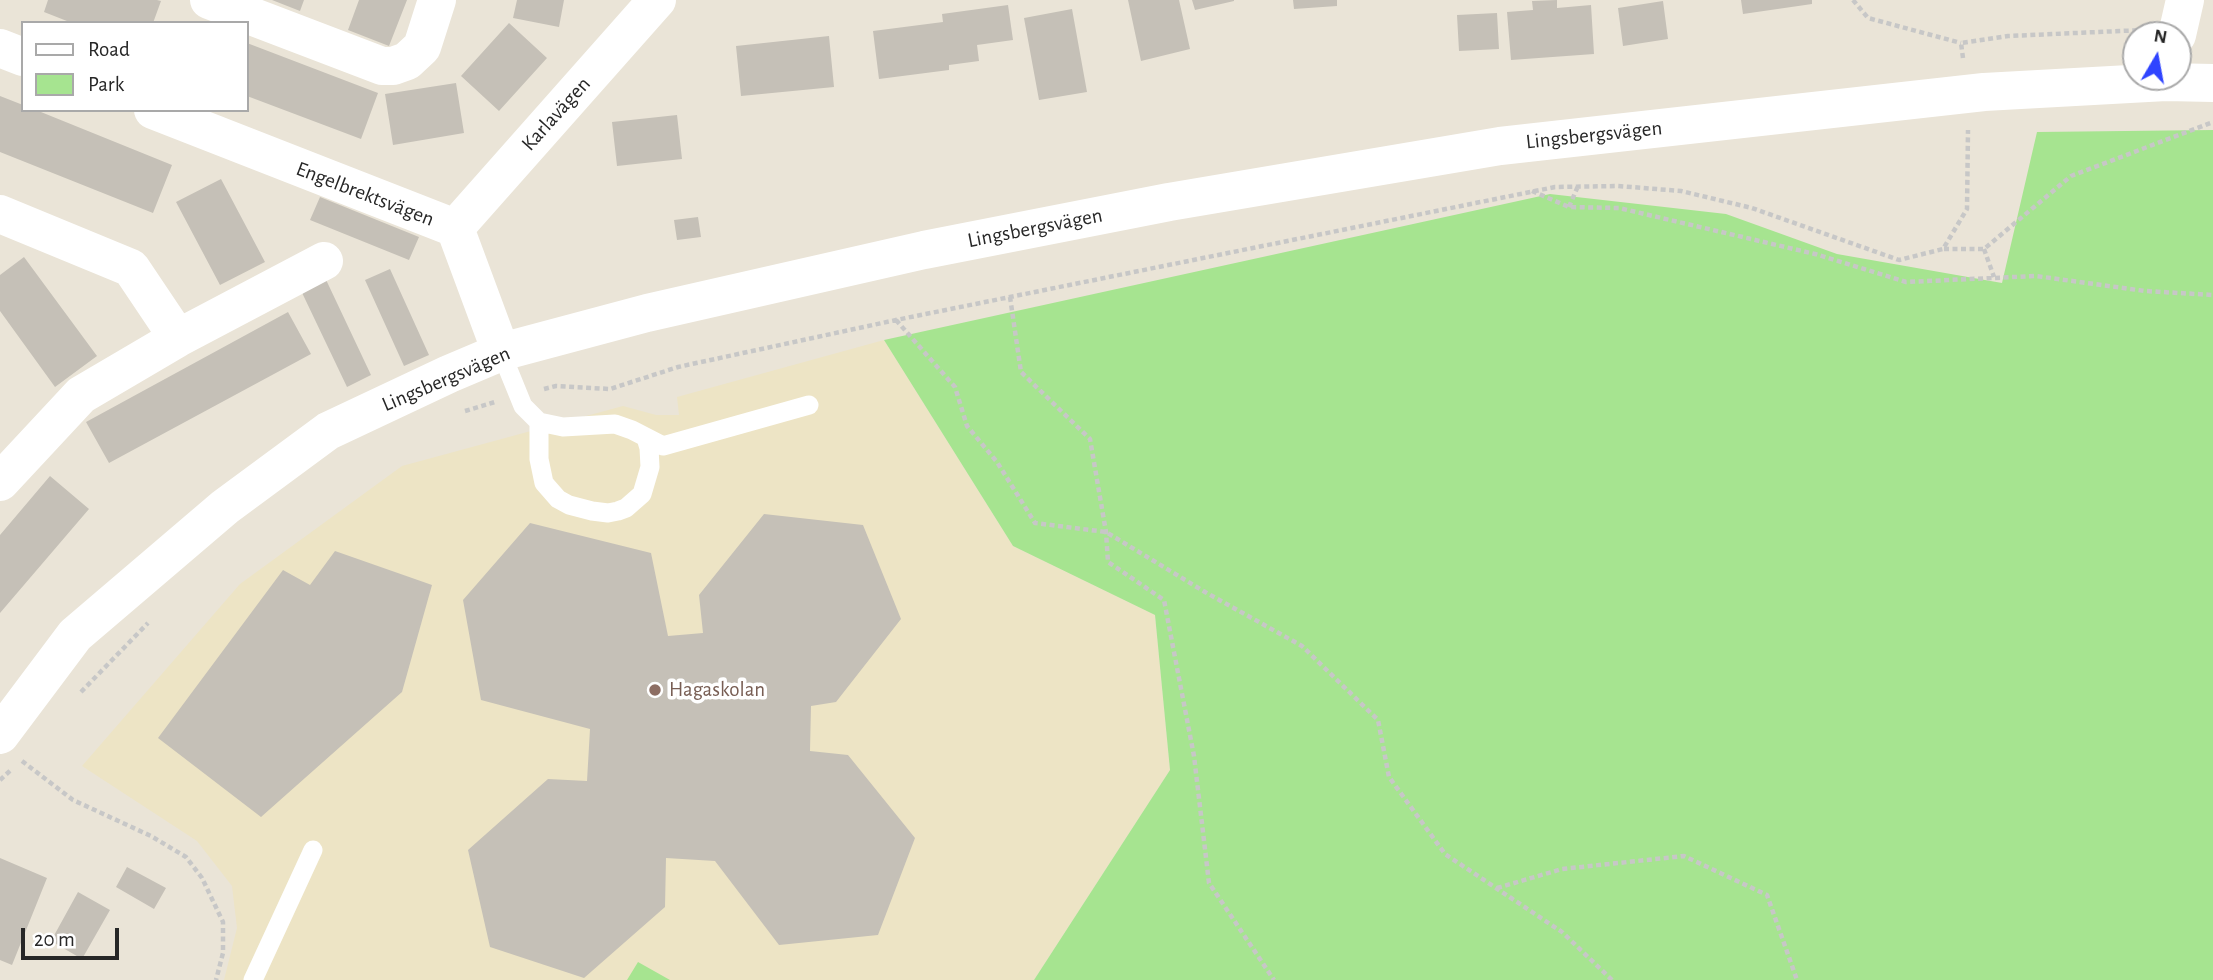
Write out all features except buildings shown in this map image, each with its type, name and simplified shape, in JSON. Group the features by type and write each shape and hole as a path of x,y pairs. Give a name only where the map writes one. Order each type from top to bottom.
{"street":[{"path":"209,0 382,66 393,66 407,61 422,47 437,0"},
{"name":"Karlavägen","path":"455,228 657,0"},
{"path":"0,48 21,56"},
{"name":"Lingsbergsvägen","path":"2192,81 2213,83"},
{"name":"Lingsbergsvägen","path":"17,749 75,635 225,507 328,431 449,373 501,352 647,313 924,250 1170,202 1500,146 1965,95 2122,83"},
{"name":"Engelbrektsvägen","path":"158,112 455,228 501,352"},
{"path":"0,214 131,268 178,338"},
{"path":"0,482 81,395 178,338 324,261"}],"lane":[{"path":"501,352 523,405 539,422 563,427 615,424 663,446 809,405"},
{"path":"539,422 539,459 544,483 558,499 592,512 618,511 626,508 642,494 650,467 646,438"},
{"path":"253,980 313,850"}],"path":[{"path":"1853,0 1868,18 1961,43 2122,26"},
{"path":"1943,248 1967,209 1970,148 1961,43"},
{"path":"453,414 556,386 610,389 678,368 896,320 1531,191 1577,186 1681,191 1752,208 1899,260 1943,248 1984,249 2071,176 2213,122"},
{"path":"1569,207 1577,186"},
{"path":"1531,191 1569,207 1619,208 1815,254 1906,282 2036,276 2145,291 2213,296"},
{"path":"1984,249 1994,277"},
{"path":"1010,297 1021,372 1090,439 1106,532 1108,562 1164,600 1194,756 1209,883 1274,980"},
{"path":"896,320 955,387 967,426 997,462 1035,523 1106,532 1302,646 1377,720 1389,777 1445,854 1562,932 1612,980"},
{"path":"449,373 465,411"},
{"path":"72,701 156,615"},
{"path":"0,780 17,749 73,800 151,836 186,857 202,878 223,922 223,953 216,980"},
{"path":"1497,888 1562,869 1684,856 1767,895 1797,980"}],"shaded area":[{"name":"Hagaskolan","path":"884,340 1013,546 1155,615 1170,770 1034,980 224,980 237,928 232,886 197,841 82,766 240,584 402,466 623,406 656,415 679,415 677,397"}],"green space":[{"path":"2213,130 2213,980 1034,980 1170,770 1155,615 1013,546 884,340 1550,194 1726,214 1837,254 2002,283 2037,132"},
{"path":"638,962 670,980 627,980"}],"place":[{"name":"Hagaskolan","path":"655,690"}]}
